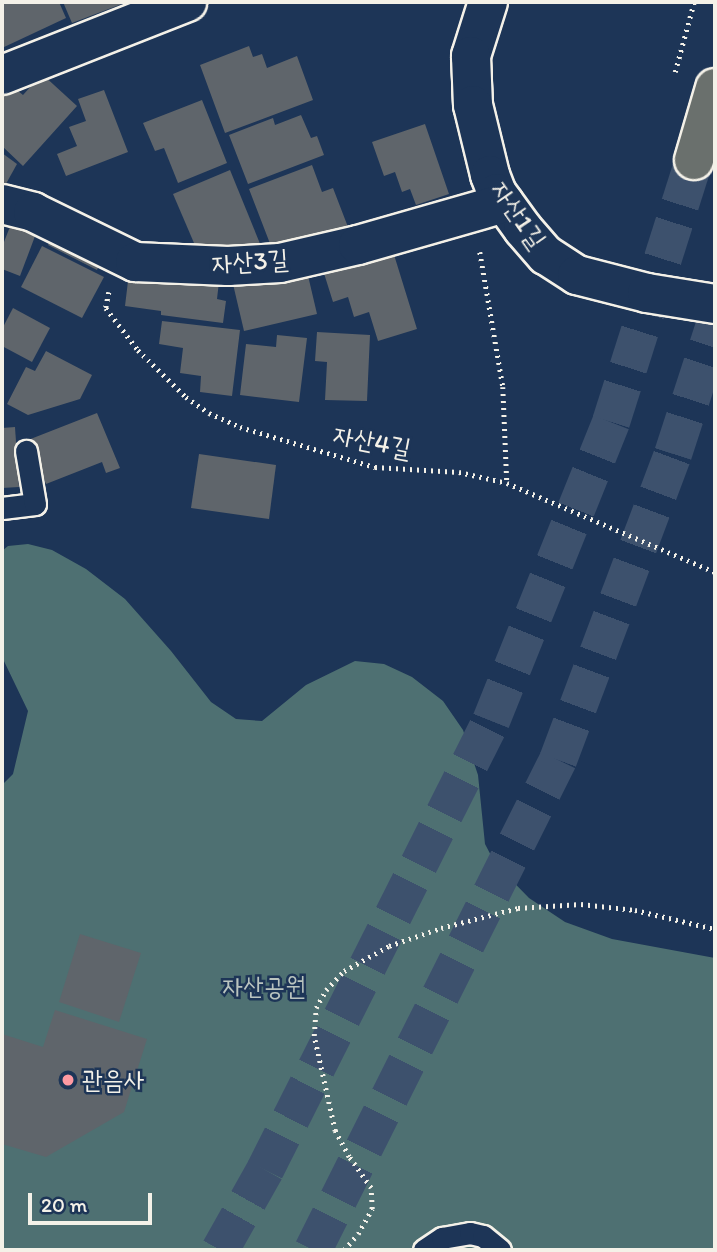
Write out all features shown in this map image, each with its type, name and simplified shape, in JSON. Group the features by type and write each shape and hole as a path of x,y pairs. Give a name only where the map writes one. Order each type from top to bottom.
{"main road":[{"path":"694,160 715,88"}],"street":[{"path":"2,75 186,2"},
{"name":"자산1길","path":"488,2 471,56 473,105 490,175 489,207 546,255 577,275 647,293 715,304"},
{"name":"자산3길","path":"2,204 33,212 122,258 153,265 280,263 358,245 489,207"}],"lane":[{"path":"2,508 35,504 26,451"},
{"path":"424,1250 442,1238 470,1233 483,1236 500,1250"}],"path":[{"path":"489,207 503,387 507,483"},
{"name":"자산4길","path":"122,258 106,308 138,350 186,397 209,413 272,439 375,467 458,472 507,483 715,572"},
{"path":"344,1250 358,1234 372,1209 371,1188 335,1131 314,1035 316,1008 326,990 344,971 389,946 441,928 517,908 582,904 635,910 715,929"}],"green space":[{"name":"자산공원","path":"28,544 52,550 86,569 125,599 211,702 236,719 262,721 306,685 355,661 384,664 412,677 443,701 463,730 478,775 485,844 495,863 529,898 565,922 612,939 715,958 715,1250 2,1250 2,785 13,774 28,711 2,657 2,551 8,546"}],"building":[{"path":"2,2 59,2 66,18 2,48"},
{"path":"63,2 127,2 72,23"},
{"path":"249,46 253,57 262,54 267,68 297,56 313,100 225,133 200,65"},
{"path":"42,74 77,106 23,166 2,146 2,92 4,94 12,86 23,95"},
{"path":"104,90 128,152 66,176 57,154 77,146 69,127 86,121 78,99"},
{"path":"202,100 227,163 178,183 164,148 155,151 143,123"},
{"path":"301,115 311,138 317,136 324,155 248,184 229,135 273,118 275,125"},
{"path":"425,124 449,194 416,205 410,189 402,192 395,172 384,176 372,142"},
{"path":"2,153 17,164 2,191"},
{"path":"312,165 322,192 333,188 348,227 274,254 249,189"},
{"path":"230,170 263,251 197,250 173,194"},
{"path":"15,214 40,223 20,276 2,269 2,247"},
{"path":"55,232 103,257 97,270 48,245"},
{"path":"391,245 417,329 378,341 369,312 354,317 348,297 333,302 322,267"},
{"path":"42,246 104,277 82,318 21,287"},
{"path":"306,267 317,314 244,331 233,284"},
{"path":"151,273 220,273 217,299 226,301 223,323 161,315 161,311 125,306 128,281 149,284"},
{"path":"13,308 50,328 32,362 2,346 2,329"},
{"path":"162,321 240,330 232,396 200,392 201,376 180,373 183,348 159,344"},
{"path":"317,332 370,335 367,401 325,400 327,362 315,361"},
{"path":"277,335 307,338 299,402 240,395 246,344 276,347"},
{"path":"46,351 92,375 80,399 28,415 7,404 26,367 35,371"},
{"path":"97,413 120,468 106,473 102,462 46,484 28,440"},
{"path":"15,427 19,487 2,488 2,428"},
{"path":"199,454 276,465 269,519 191,508"},
{"path":"80,934 141,953 119,1022 59,1002"},
{"name":"관음사","path":"55,1010 147,1039 124,1112 46,1157 2,1144 2,1034 43,1047"}],"tunnel":[{"path":"220,1250 265,1170 491,721 611,422 694,160"},
{"path":"313,1250 558,760 673,454 715,325"}],"place":[{"name":"관음사","path":"68,1080"}]}
